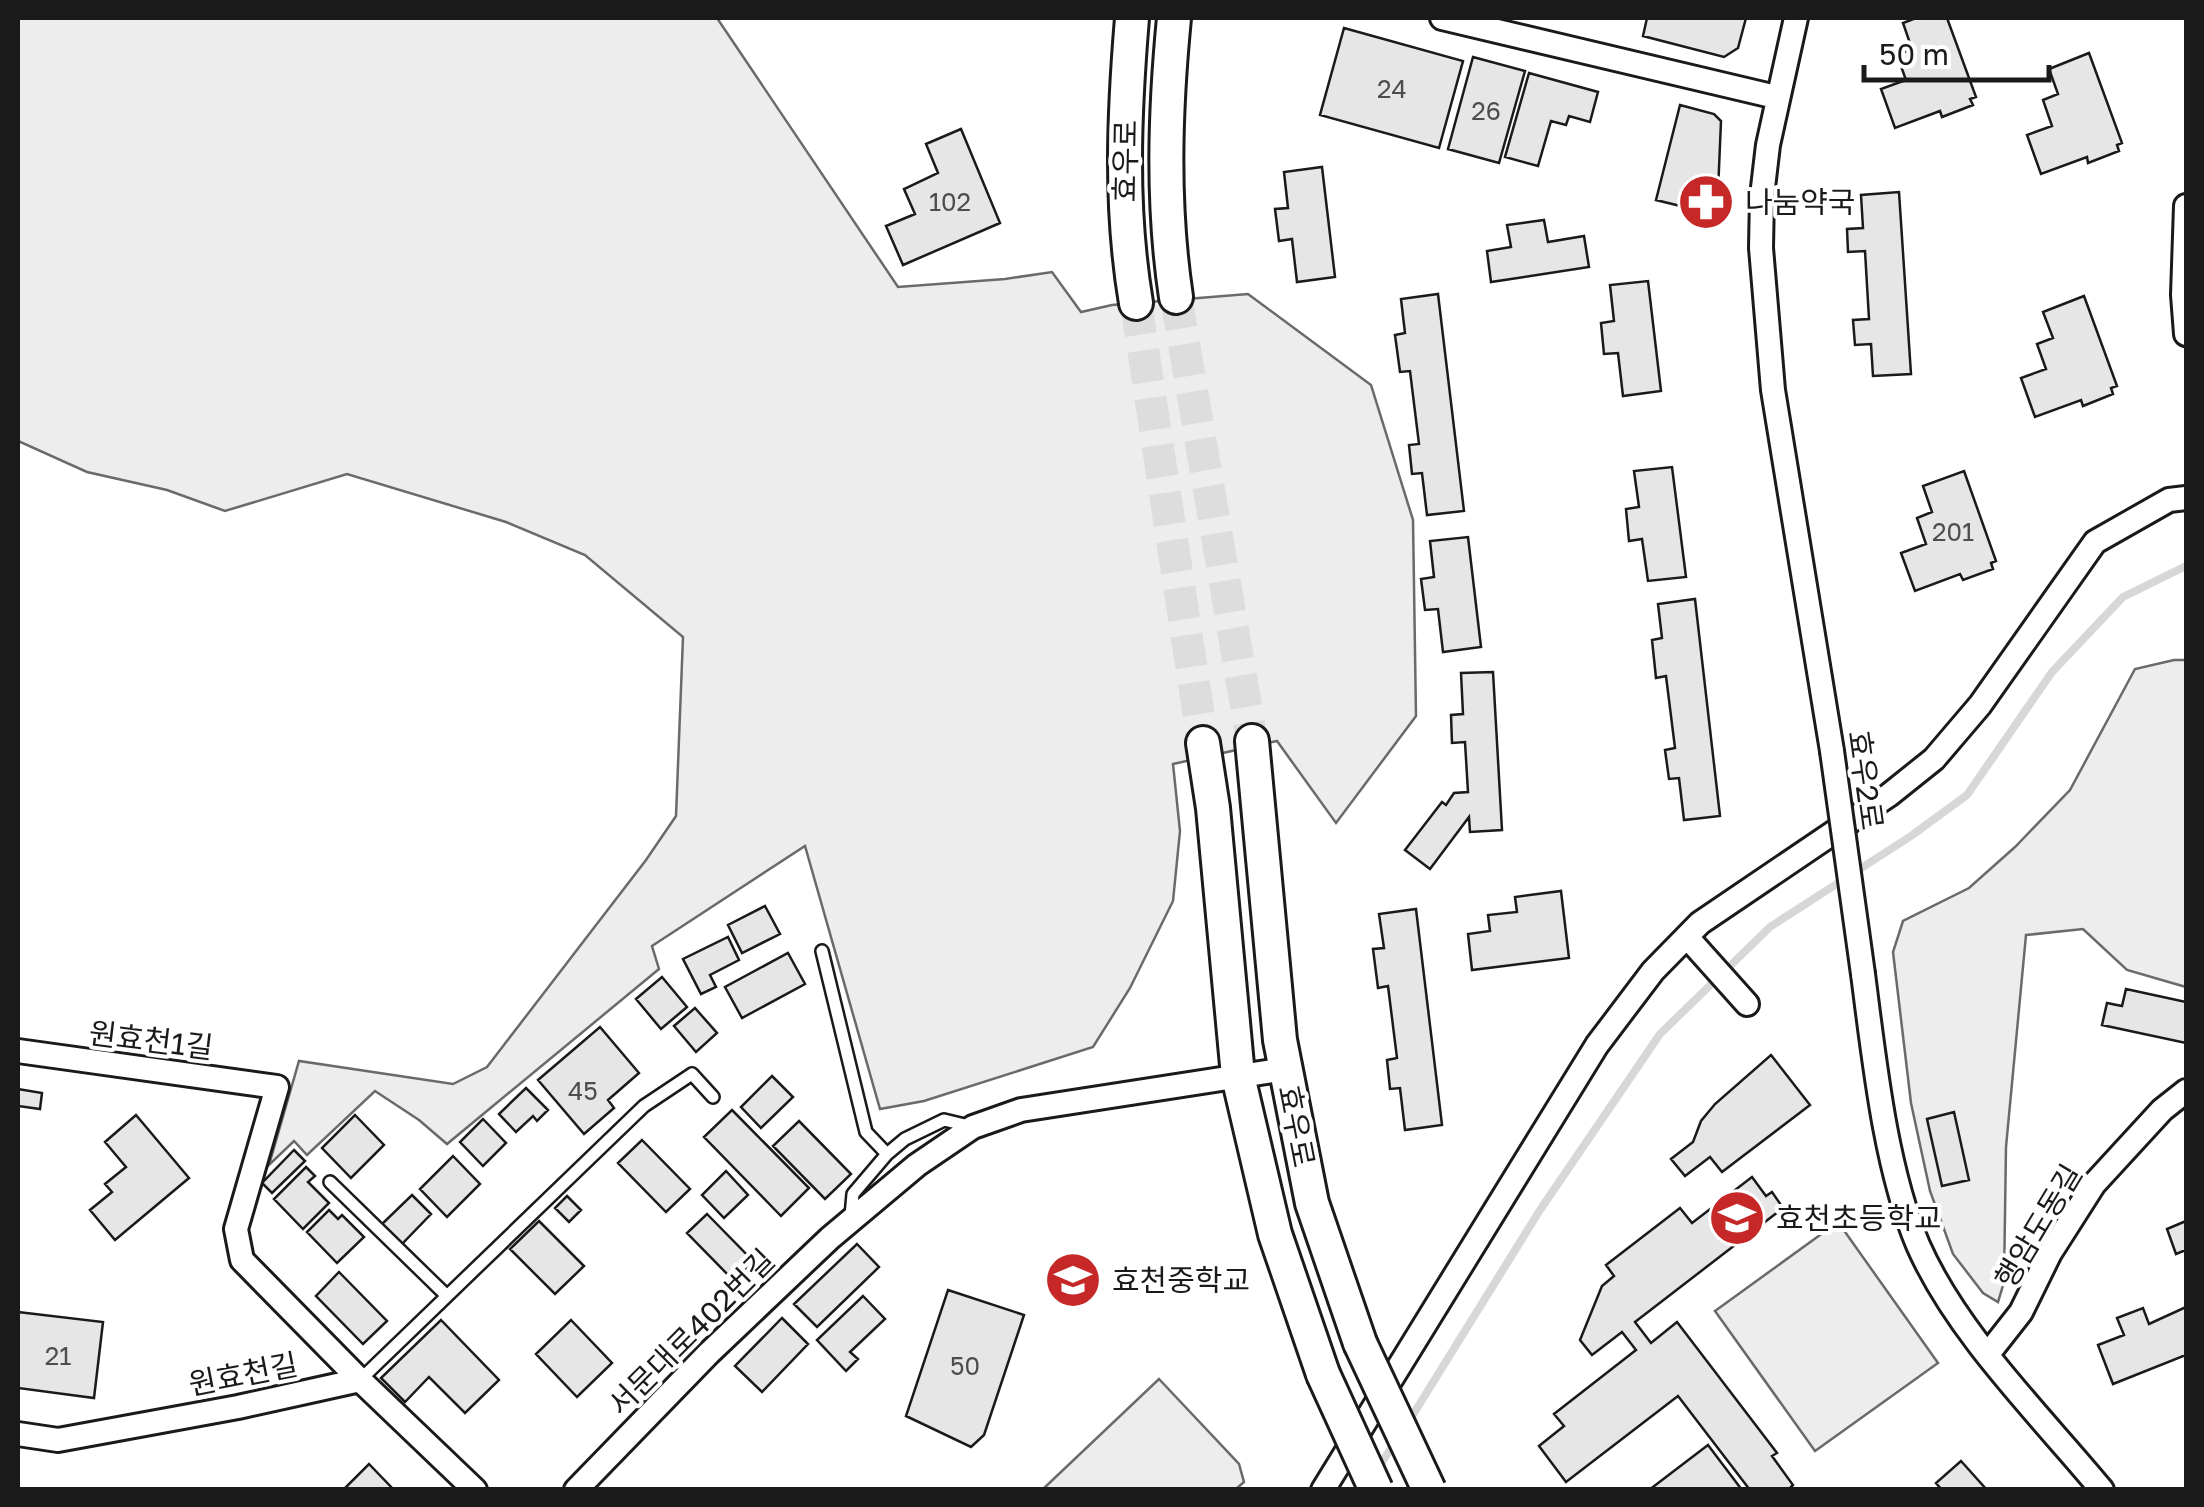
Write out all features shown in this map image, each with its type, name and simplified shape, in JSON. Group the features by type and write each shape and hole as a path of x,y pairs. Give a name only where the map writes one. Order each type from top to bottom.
{"main road":[{"name":"효우로","path":"1132,18 1126,86 1124,212 1136,303"},
{"name":"효우로","path":"1174,18 1165,159 1176,297"},
{"name":"효우로","path":"1252,741 1280,1040 1312,1203 1360,1342 1430,1490"},
{"name":"효우로","path":"1203,743 1213,808 1238,1076 1275,1234 1323,1374 1376,1490"}],"street":[{"path":"1442,18 1776,97"},
{"name":"효우2로","path":"1796,18 1776,97 1762,196 1761,248 1773,390 1832,751 1879,1090 1901,1192 1917,1242 1934,1276 1988,1354 2102,1490"},
{"path":"2186,206 2186,334"},
{"path":"1322,1490 1597,1045 1653,971 1693,944 1700,923 1889,795 1934,759 1980,705 2095,542 2169,500 2186,498"},
{"path":"1693,944 1742,1000"},
{"name":"원효천1길","path":"18,1051 277,1088 236,1229 242,1260 360,1380"},
{"name":"서문대로402번길","path":"576,1490 709,1353 851,1220 916,1165 973,1127 1021,1110 1286,1069"},
{"name":"행암도동길","path":"1988,1354 2021,1312 2050,1253 2094,1184 2162,1110 2186,1091"},
{"path":"360,1380 475,1490"},
{"name":"원효천길","path":"18,1434 58,1440 360,1380"}],"lane":[{"path":"822,951 866,1132 887,1154"},
{"path":"360,1380 644,1106 692,1074 713,1097"},
{"name":"서문대로402번길","path":"851,1220 853,1194 905,1139 944,1120 973,1127"},
{"path":"330,1182 447,1296"}],"shaded area":[{"path":"18,18 717,18 898,287 1052,272 1081,312 1112,305 1248,294 1371,385 1413,520 1416,716 1336,823 1277,741 1173,764 1180,831 1173,901 1130,988 1093,1047 924,1101 880,1109 805,846 652,946 659,969 447,1144 375,1091 307,1155 294,1141 269,1165 299,1061 453,1084 487,1067 676,816 683,637 585,555 506,522 347,474 225,511 167,490 87,472 18,441"},
{"path":"2186,660 2186,987 2127,970 2083,929 2026,935 2006,1147 2004,1282 1998,1302 1983,1293 1953,1254 1930,1191 1911,1103 1893,952 1903,921 1969,888 2070,790 2135,669"},
{"path":"1838,1222 1938,1363 1815,1451 1715,1311"},
{"path":"1159,1379 1239,1464 1244,1482 1236,1489 1043,1489"}],"building":[{"path":"1647,18 1746,18 1738,48 1724,57 1643,36"},
{"path":"1916,18 1947,18 1976,97 1970,99 1973,105 1942,117 1940,111 1895,128 1881,89 1906,80 1897,55 1912,49 1903,23"},
{"path":"1344,28 1463,61 1439,148 1320,115"},
{"path":"2089,53 2122,143 2117,145 2119,151 2088,163 2087,157 2041,174 2027,135 2052,126 2043,100 2058,94 2049,69"},
{"path":"1473,57 1525,71 1499,163 1448,149"},
{"path":"1529,73 1598,92 1590,122 1569,116 1566,125 1551,121 1538,166 1505,157"},
{"path":"1680,105 1714,114 1721,121 1717,215 1656,200"},
{"path":"961,129 1000,223 903,265 886,226 915,214 904,189 938,173 926,144"},
{"path":"1322,167 1335,277 1297,282 1292,239 1279,241 1275,209 1288,208 1284,172"},
{"path":"1899,192 1911,374 1873,376 1871,344 1855,345 1853,320 1869,319 1865,251 1848,252 1847,229 1863,228 1861,195"},
{"path":"1544,220 1548,242 1584,236 1589,267 1491,282 1487,251 1511,247 1507,225"},
{"path":"1648,281 1661,391 1623,396 1618,353 1604,354 1601,323 1614,321 1610,285"},
{"path":"1438,294 1464,511 1427,515 1422,473 1412,474 1409,445 1419,444 1410,371 1400,372 1395,335 1405,333 1401,299"},
{"path":"2084,296 2117,386 2111,388 2113,394 2083,406 2081,400 2035,417 2021,378 2046,369 2037,344 2053,338 2043,312"},
{"path":"1672,467 1686,577 1648,581 1642,539 1629,541 1626,509 1639,507 1634,471"},
{"path":"1964,471 1996,561 1991,563 1993,569 1963,580 1960,574 1915,591 1901,553 1926,544 1917,518 1932,512 1923,486"},
{"path":"1468,537 1481,647 1443,652 1438,609 1425,610 1421,579 1434,577 1430,541"},
{"path":"1695,599 1720,816 1684,820 1679,778 1669,779 1665,750 1675,748 1666,676 1656,678 1652,640 1662,638 1658,604"},
{"path":"1493,672 1502,830 1470,832 1469,817 1430,869 1405,850 1442,802 1446,805 1454,793 1468,792 1465,742 1452,743 1451,715 1463,714 1461,673"},
{"path":"1561,891 1569,958 1472,970 1468,934 1490,931 1488,915 1517,912 1515,897"},
{"path":"765,906 780,934 742,953 728,925"},
{"path":"1416,909 1442,1125 1405,1130 1400,1088 1390,1089 1387,1060 1397,1058 1388,986 1378,988 1373,949 1384,948 1379,914"},
{"path":"728,937 739,960 710,975 716,987 701,994 683,959"},
{"path":"788,953 805,984 742,1018 725,987"},
{"path":"662,977 687,1007 661,1029 636,999"},
{"path":"2126,989 2186,1002 2186,1043 2102,1025 2107,1003 2122,1006"},
{"path":"695,1008 717,1033 696,1052 674,1026"},
{"path":"600,1027 639,1073 608,1100 614,1108 584,1134 538,1080"},
{"path":"1771,1055 1810,1105 1722,1172 1710,1157 1685,1176 1671,1159 1693,1142 1701,1121 1715,1104"},
{"path":"772,1076 793,1097 761,1128 741,1107"},
{"path":"526,1088 548,1110 537,1121 533,1116 516,1132 499,1114"},
{"path":"18,1089 42,1093 40,1109 18,1106"},
{"path":"732,1110 809,1188 781,1216 704,1137"},
{"path":"1954,1112 1969,1180 1942,1186 1927,1119"},
{"path":"136,1115 189,1178 115,1240 90,1210 112,1192 105,1184 126,1167 105,1142"},
{"path":"355,1115 384,1145 351,1178 322,1148"},
{"path":"483,1119 506,1143 483,1166 460,1142"},
{"path":"799,1121 851,1174 825,1199 773,1146"},
{"path":"642,1140 690,1189 666,1212 618,1163"},
{"path":"294,1150 305,1161 272,1193 262,1183"},
{"path":"453,1156 480,1184 447,1217 420,1189"},
{"path":"306,1167 315,1176 308,1182 329,1203 303,1229 274,1199"},
{"path":"726,1171 748,1195 724,1218 702,1195"},
{"path":"1752,1177 1766,1196 1772,1192 1783,1208 1635,1322 1651,1343 1677,1322 1777,1453 1772,1456 1793,1485 1788,1490 1750,1490 1678,1396 1566,1482 1539,1446 1564,1426 1554,1414 1636,1350 1622,1332 1592,1355 1580,1340 1602,1286 1614,1276 1606,1265 1680,1208 1692,1223"},
{"path":"412,1195 431,1214 402,1244 382,1224"},
{"path":"567,1196 581,1210 569,1222 555,1208"},
{"path":"329,1210 338,1219 342,1215 364,1237 337,1263 307,1232"},
{"path":"707,1214 754,1262 734,1281 687,1233"},
{"path":"539,1221 584,1266 555,1294 510,1249"},
{"path":"2186,1221 2186,1250 2176,1254 2167,1229"},
{"path":"857,1244 879,1267 817,1327 794,1304"},
{"path":"339,1272 387,1321 363,1344 316,1296"},
{"path":"948,1290 1024,1315 984,1435 971,1447 906,1416"},
{"path":"863,1296 885,1319 850,1352 858,1359 846,1371 817,1340"},
{"path":"2186,1307 2186,1355 2113,1384 2098,1345 2124,1335 2117,1318 2143,1308 2149,1324"},
{"path":"18,1312 103,1322 94,1398 18,1388"},
{"path":"782,1318 808,1344 762,1392 735,1366"},
{"path":"441,1320 499,1380 465,1413 429,1377 405,1402 381,1378"},
{"path":"571,1320 612,1363 577,1397 536,1354"},
{"path":"1708,1445 1742,1490 1649,1490"},
{"path":"1961,1461 1987,1490 1942,1490 1936,1483"},
{"path":"369,1464 394,1490 343,1490"}],"waterway":[{"path":"1409,1421 1540,1210 1660,1034 1770,927 1967,795 2052,672 2123,597 2186,566"},
{"path":"1376,1471 1396,1441"}],"tunnel":[{"path":"1176,297 1252,741"},
{"path":"1136,303 1203,743"}],"place":[{"name":"나눔약국","path":"1706,202"},
{"name":"효천초등학교","path":"1737,1218"},
{"name":"효천중학교","path":"1073,1280"}]}
